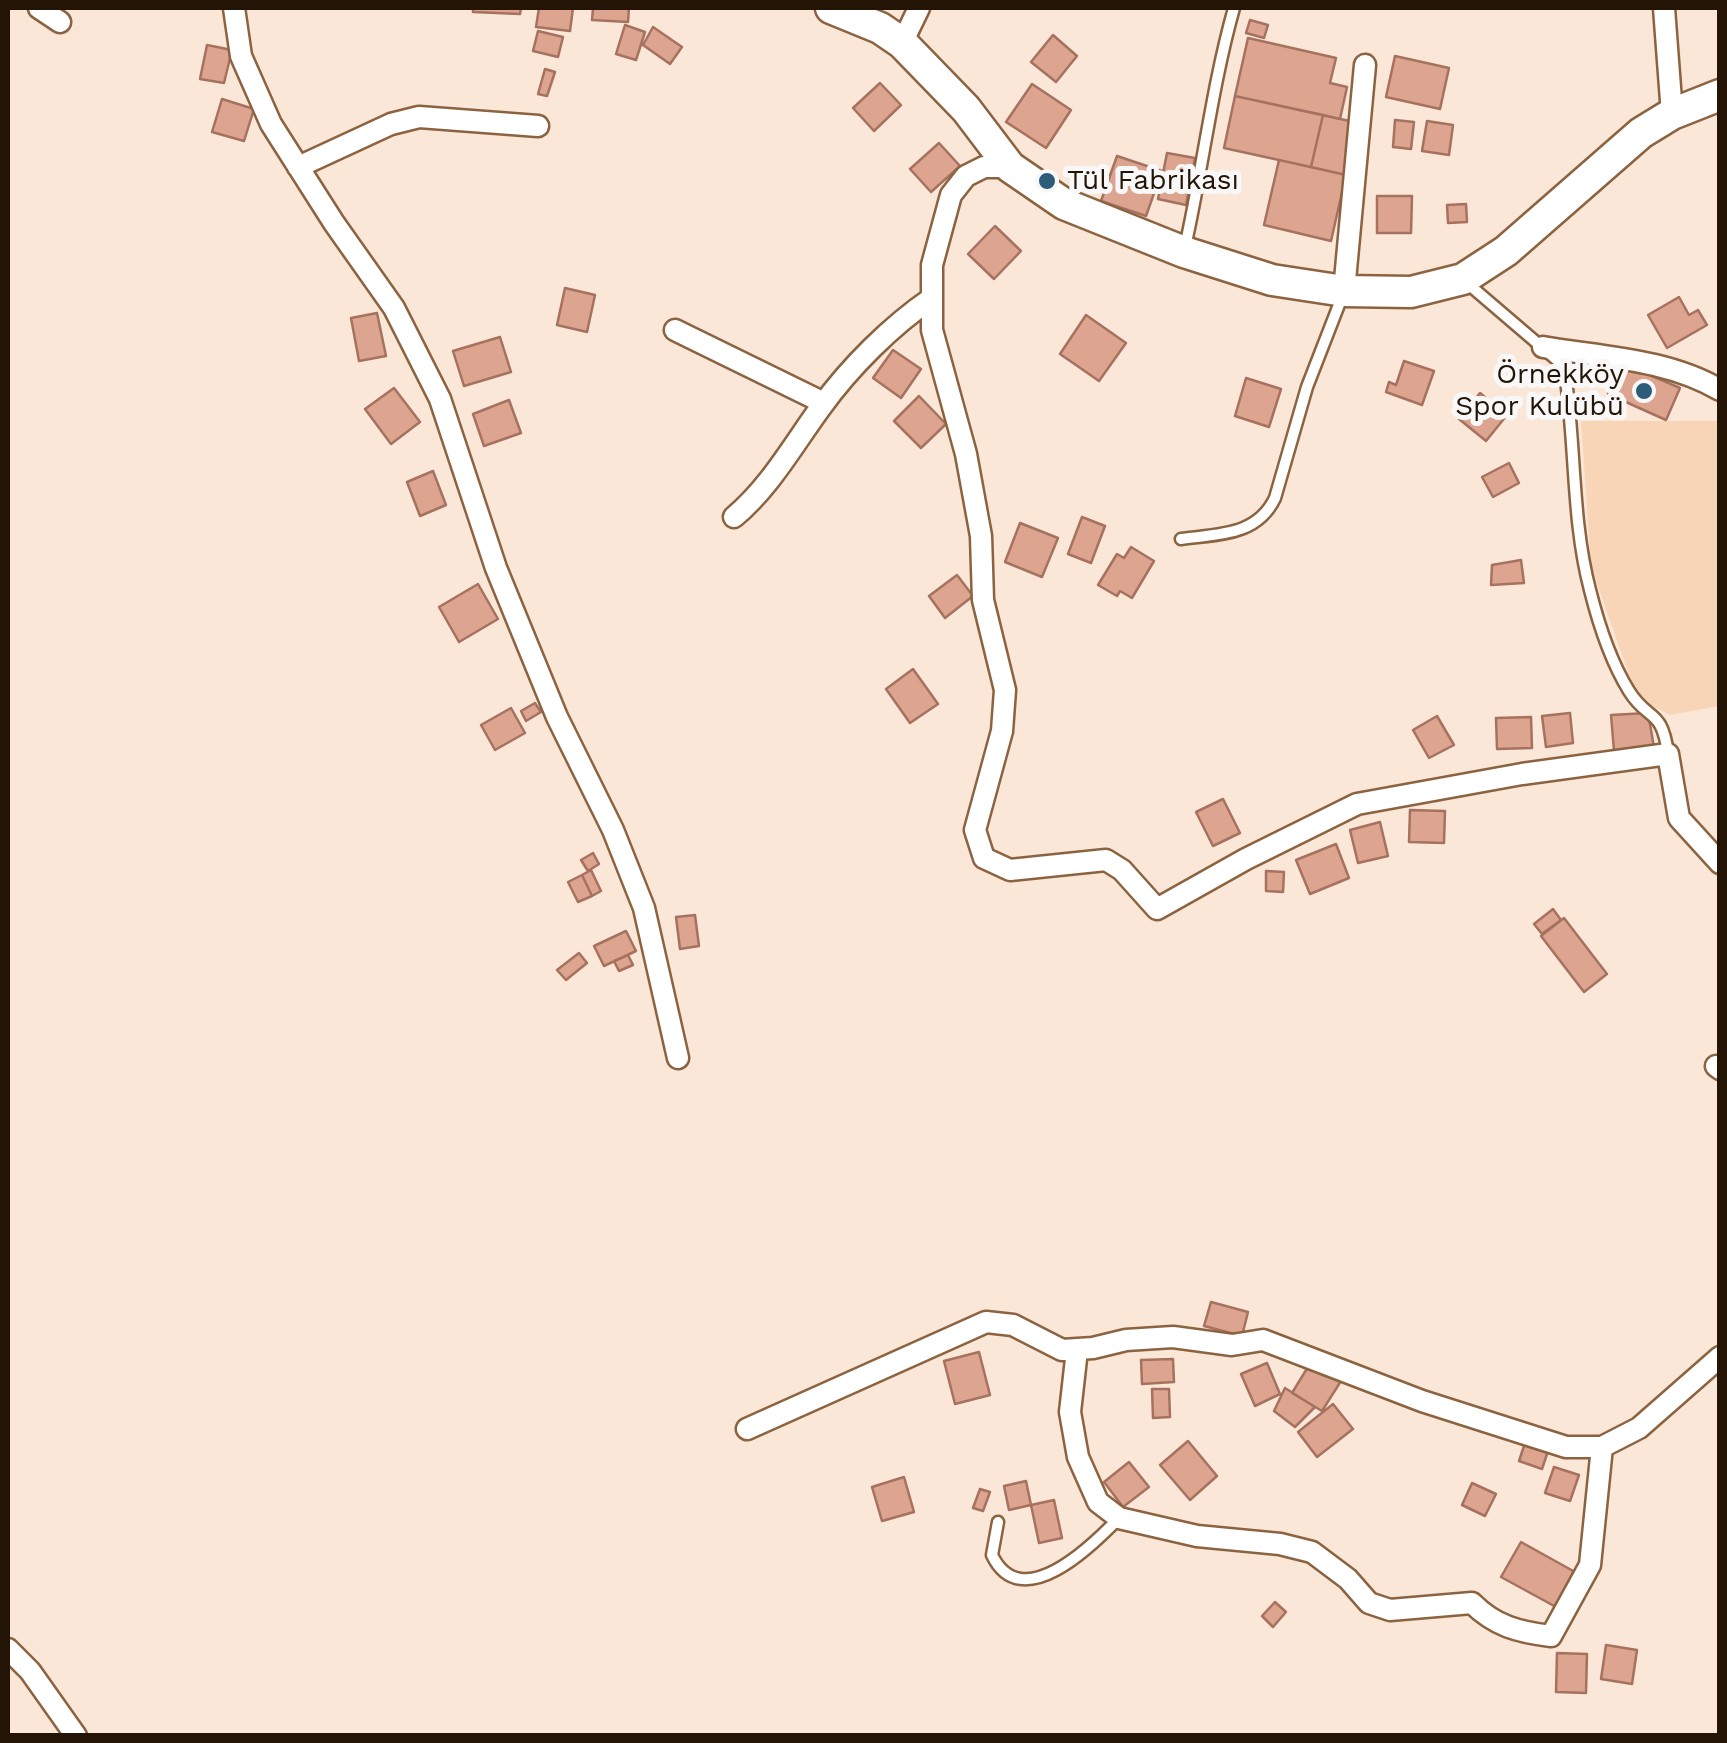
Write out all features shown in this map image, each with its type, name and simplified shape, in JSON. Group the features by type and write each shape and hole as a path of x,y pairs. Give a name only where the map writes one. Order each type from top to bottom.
{"main road":[{"path":"831,8 880,28 902,42 966,109 1010,167 1064,204 1184,252 1272,280 1344,291 1411,292 1463,279 1506,252 1628,144 1672,114 1720,95"}],"street":[{"path":"39,8 60,22"},
{"path":"234,8 242,56 271,124 394,308 440,399 496,568 557,717 613,830 644,908 678,1058"},
{"path":"902,42 919,8"},
{"path":"1664,8 1672,114"},
{"path":"1344,291 1364,65"},
{"path":"298,168 391,124 419,117 538,126"},
{"path":"1010,167 984,167 966,176 951,195 932,265 932,330 966,454 981,536 983,600 1005,690 1002,731 975,830 984,858 1010,870 1106,860 1122,870 1157,909 1246,859 1358,804 1522,774 1668,754 1678,818 1720,863"},
{"path":"734,518 756,498 824,402 912,312 932,298"},
{"path":"675,330 824,402"},
{"path":"1542,347 1640,363 1697,377 1720,390"},
{"path":"747,1429 986,1322 1013,1325 1062,1350 1173,1337 1232,1345 1263,1340 1422,1401 1566,1447 1602,1447 1639,1428 1720,1357"},
{"path":"1077,1350 1070,1412 1078,1457 1098,1502 1119,1518 1198,1536 1280,1544 1312,1552 1348,1579 1368,1603 1390,1610 1472,1603 1489,1620 1518,1632 1551,1636 1590,1565 1602,1447"},
{"path":"8,1648 76,1736"}],"lane":[{"path":"1184,252 1221,54 1234,8"},
{"path":"1463,279 1564,366 1590,590 1630,694 1665,728 1668,754"},
{"path":"1181,539 1242,530 1266,513 1275,498 1307,387 1344,291"},
{"path":"998,1522 992,1555 1004,1573 1023,1578 1062,1567 1119,1518"}],"shaded area":[{"path":"1581,421 1719,421 1719,706 1670,715 1651,705 1634,689 1591,567"}],"building":[{"path":"473,8 521,8 520,14 473,12"},
{"path":"539,8 573,8 570,31 536,27"},
{"path":"593,8 629,8 628,22 592,20"},
{"path":"1250,20 1268,25 1264,38 1246,33"},
{"path":"625,25 645,32 636,60 616,54"},
{"path":"653,27 682,47 670,64 643,45"},
{"path":"538,31 563,37 558,57 533,51"},
{"path":"1053,35 1077,56 1056,82 1031,62"},
{"path":"1248,38 1336,58 1330,83 1347,87 1340,119 1235,96"},
{"path":"207,45 232,50 224,83 200,79"},
{"path":"1395,56 1449,68 1440,109 1386,97"},
{"path":"545,69 555,72 547,96 538,94"},
{"path":"880,83 901,105 874,131 853,108"},
{"path":"1032,84 1071,110 1046,148 1006,122"},
{"path":"1235,96 1323,115 1311,167 1224,148"},
{"path":"222,99 254,109 244,141 212,132"},
{"path":"1323,115 1358,123 1346,175 1311,167"},
{"path":"1395,120 1414,122 1411,149 1393,147"},
{"path":"1427,121 1453,125 1449,155 1422,151"},
{"path":"939,143 960,166 931,192 910,169"},
{"path":"1167,153 1195,158 1186,205 1158,199"},
{"path":"1117,156 1162,171 1146,216 1101,201"},
{"path":"1279,160 1346,175 1331,241 1264,225"},
{"path":"1377,196 1412,196 1411,233 1377,233"},
{"path":"1466,204 1467,222 1448,223 1447,205"},
{"path":"995,226 1021,251 994,279 968,254"},
{"path":"565,288 595,295 587,332 557,325"},
{"path":"1679,297 1689,315 1698,310 1707,325 1667,348 1648,315"},
{"path":"377,313 386,356 359,361 351,318"},
{"path":"1086,315 1126,343 1099,381 1060,354"},
{"path":"500,337 511,372 464,386 453,351"},
{"path":"893,350 921,369 901,398 873,378"},
{"path":"1404,361 1434,371 1422,405 1386,392 1389,382 1396,385"},
{"name":"Örnekköy Spor Kulübü","path":"1622,363 1680,388 1666,420 1608,394"},
{"path":"1246,378 1281,389 1269,427 1235,416"},
{"path":"394,388 420,422 391,444 365,409"},
{"path":"1480,393 1507,415 1486,441 1459,419"},
{"path":"919,396 946,424 921,448 894,421"},
{"path":"509,400 521,433 484,446 473,414"},
{"path":"1509,463 1519,483 1493,497 1482,477"},
{"path":"433,471 446,505 420,516 407,482"},
{"path":"1082,517 1105,526 1091,563 1068,554"},
{"path":"1020,523 1058,538 1042,577 1005,562"},
{"path":"1131,547 1154,561 1132,598 1120,591 1117,596 1098,585 1117,554 1124,558"},
{"path":"1521,560 1524,583 1491,585 1492,565"},
{"path":"957,575 973,596 945,618 929,596"},
{"path":"478,584 498,619 459,642 439,607"},
{"path":"913,669 938,704 910,723 886,689"},
{"path":"535,703 541,712 526,721 521,711"},
{"path":"511,708 525,733 495,750 481,725"},
{"path":"1570,713 1573,743 1546,747 1542,716"},
{"path":"1648,713 1654,747 1614,751 1611,715"},
{"path":"1437,716 1454,745 1429,758 1413,730"},
{"path":"1531,717 1532,748 1497,749 1496,718"},
{"path":"1223,799 1240,833 1213,846 1196,812"},
{"path":"1410,810 1445,811 1444,843 1409,842"},
{"path":"1380,822 1388,856 1358,863 1350,830"},
{"path":"1336,844 1349,878 1310,894 1296,860"},
{"path":"593,853 599,864 588,871 581,860"},
{"path":"591,870 601,891 592,896 582,875"},
{"path":"1266,871 1284,872 1283,892 1266,891"},
{"path":"582,875 592,896 578,902 568,882"},
{"path":"1553,909 1561,920 1542,934 1534,924"},
{"path":"695,915 699,946 680,949 676,917"},
{"path":"1564,918 1607,974 1584,992 1541,936"},
{"path":"626,931 636,951 604,966 594,946"},
{"path":"579,953 587,963 566,980 557,970"},
{"path":"628,955 633,965 619,971 614,961"},
{"path":"1211,1302 1248,1312 1242,1336 1204,1326"},
{"path":"979,1352 990,1395 955,1404 944,1361"},
{"path":"1173,1359 1174,1382 1142,1384 1141,1360"},
{"path":"1311,1362 1341,1381 1322,1411 1292,1393"},
{"path":"1267,1363 1280,1394 1255,1406 1241,1374"},
{"path":"1285,1388 1315,1407 1295,1427 1274,1411"},
{"path":"1152,1389 1169,1389 1170,1417 1153,1418"},
{"path":"1333,1404 1353,1429 1317,1457 1298,1432"},
{"path":"1526,1440 1549,1448 1542,1469 1519,1461"},
{"path":"1188,1441 1217,1476 1190,1500 1160,1465"},
{"path":"1129,1462 1149,1487 1123,1507 1104,1482"},
{"path":"1554,1467 1579,1475 1570,1501 1545,1493"},
{"path":"904,1477 914,1512 882,1521 872,1487"},
{"path":"1026,1481 1031,1505 1009,1510 1004,1486"},
{"path":"1472,1483 1496,1494 1485,1516 1462,1505"},
{"path":"980,1489 990,1492 983,1511 973,1508"},
{"path":"1054,1500 1062,1538 1039,1543 1031,1505"},
{"path":"1521,1542 1575,1572 1556,1607 1501,1577"},
{"path":"1275,1602 1286,1612 1273,1627 1262,1616"},
{"path":"1606,1645 1637,1650 1632,1684 1601,1679"},
{"path":"1557,1653 1587,1654 1586,1693 1556,1692"}],"place":[{"name":"Tül Fabrikası","path":"1047,181"},
{"name":"Örnekköy Spor Kulübü","path":"1644,391"}]}
